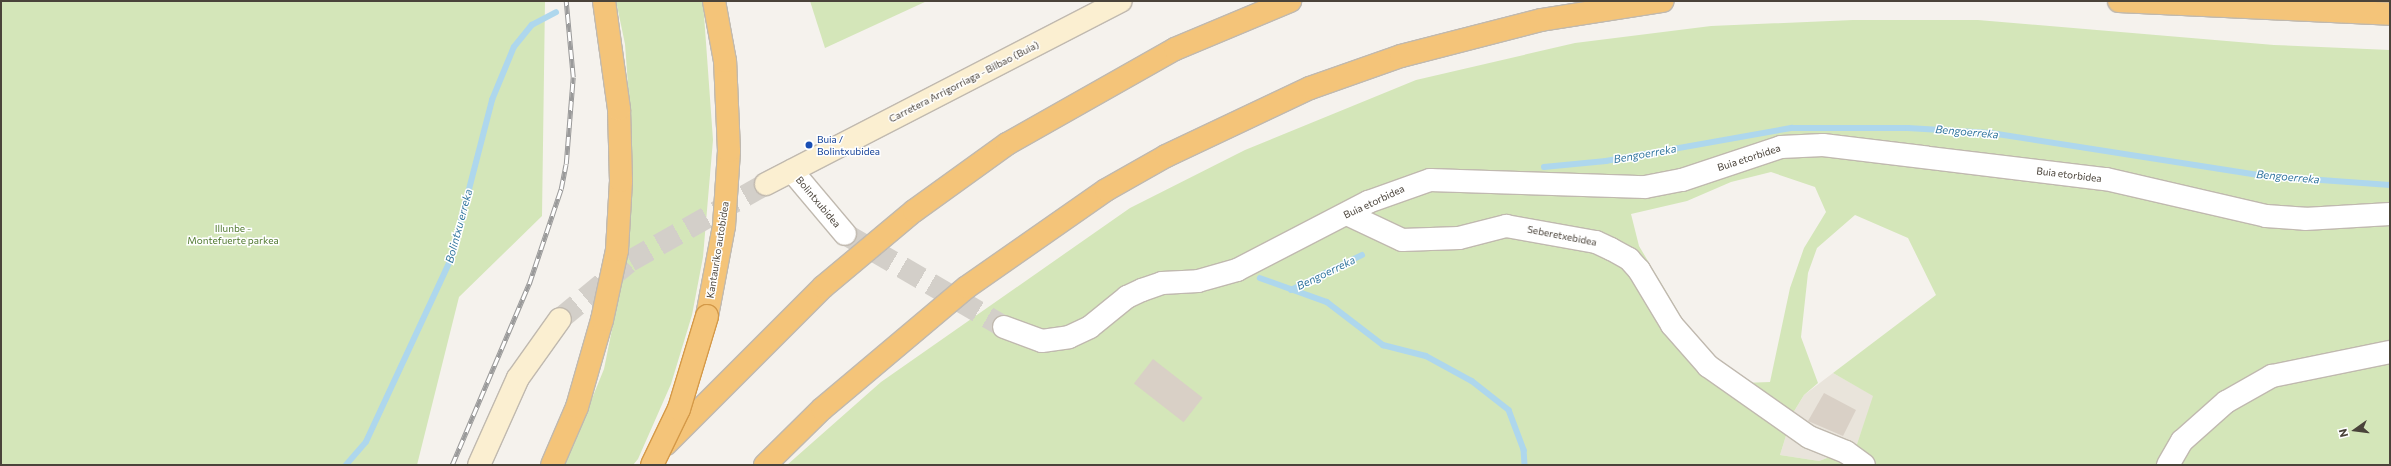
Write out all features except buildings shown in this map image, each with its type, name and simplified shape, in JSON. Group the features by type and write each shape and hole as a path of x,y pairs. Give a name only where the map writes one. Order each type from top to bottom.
{"highway":[{"path":"552,465 577,408 602,320 617,250 622,180 619,109 604,1"},
{"name":"Kantauriko autobidea","path":"652,465 678,409 707,316 724,226 729,151 725,61 714,1"},
{"path":"648,465 679,428 823,287 914,212 1007,144 1175,49 1290,1"},
{"path":"765,465 828,404 967,287 1099,194 1166,156 1310,88 1401,56 1541,20 1663,1"},
{"path":"2119,1 2390,14"}],"street":[{"name":"Carretera Arrigorriaga - Bilbao (Buia)","path":"766,184 1120,1"},
{"name":"Buia etorbidea","path":"1004,327 1042,340 1069,337 1090,327 1127,297 1142,290 1162,283 1198,281 1237,270 1399,189 1430,180 1645,187 1682,180 1781,147 1823,145 2106,179 2266,216 2305,218 2390,214"},
{"name":"Bolintxubidea","path":"792,171 845,234"},
{"name":"Seberetxebidea","path":"1347,214 1402,240 1459,238 1506,226 1560,234 1606,247 1629,259 1639,270 1672,326 1708,366 1809,437 1846,452 1864,465"},
{"path":"479,465 518,378 560,319"},
{"path":"2168,465 2182,441 2226,402 2272,376 2390,352"}],"shaded area":[{"path":"1833,373 1874,396 1856,447 1819,461 1780,455 1793,413 1804,395"}],"green space":[{"name":"Illunbe - Montefuerte parkea","path":"1,1 545,1 542,216 459,297 417,465 1,465"},
{"path":"616,1 703,1 713,140 703,257 692,315 671,384 638,459 633,465 565,465 604,369 621,285 630,113 625,44"},
{"path":"810,1 927,1 825,48"},
{"path":"1853,20 1978,20 2274,45 2390,50 2390,465 787,465 881,382 1130,208 1245,150 1416,80 1575,43 1711,26","holes":["1771,172 1815,187 1826,212 1804,248 1790,288 1770,382 1742,383 1712,358 1685,323 1639,246 1631,214 1687,201 1731,182","1855,215 1908,238 1936,295 1833,373 1873,396 1856,447 1819,461 1780,455 1793,413 1804,395 1818,383 1801,337 1808,273 1817,248"]}],"waterway":[{"name":"Bolintxu erreka","path":"346,465 366,442 451,259 492,100 514,47 532,25 556,12"},
{"name":"Bengoerreka","path":"1544,167 1606,161 1792,128 1908,128 1991,133 2265,176 2390,185"},
{"name":"Bengoerreka","path":"1291,290 1362,255"},
{"path":"1260,278 1327,302 1383,345 1426,356 1472,381 1509,410 1524,450 1525,465"}],"tunnel":[{"path":"560,319 630,261 766,184"},
{"path":"845,234 1004,327"}],"railway":[{"path":"452,465 529,284 561,189 566,164 573,77 566,1"}],"place":[{"name":"Buia / Bolintxubidea","path":"809,145"}]}
